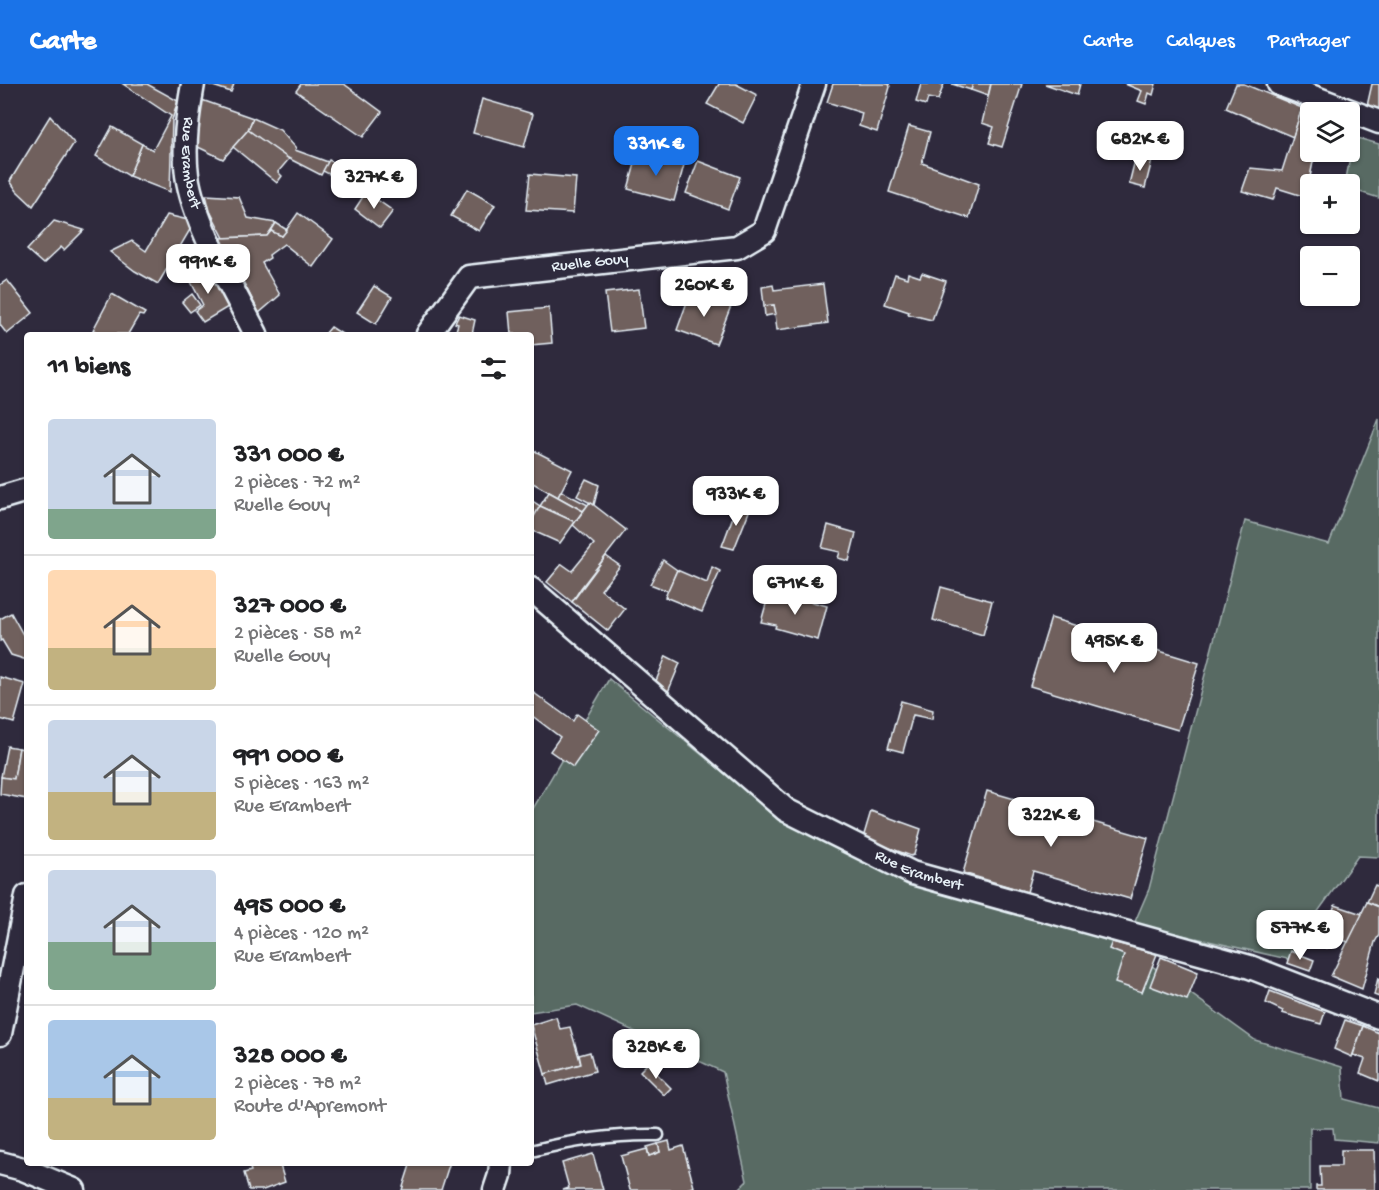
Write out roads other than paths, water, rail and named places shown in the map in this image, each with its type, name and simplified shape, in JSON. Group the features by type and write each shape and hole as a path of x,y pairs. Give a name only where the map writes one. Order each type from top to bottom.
{"street":[{"name":"Rue Erambert","path":"193,84 186,155 187,176 194,204 255,332"},
{"name":"Ruelle Gouy","path":"429,332 469,277 737,247 765,231 814,84"},
{"path":"1279,84 1379,122"},
{"path":"0,498 24,491"},
{"name":"Rue Erambert","path":"534,593 786,810 912,873 1250,968 1379,1017"},
{"path":"0,1034 24,911"},
{"path":"0,1163 23,1169 74,1190"},
{"path":"495,1190 501,1166"}],"lane":[{"path":"534,1151 586,1138 658,1136"}]}
